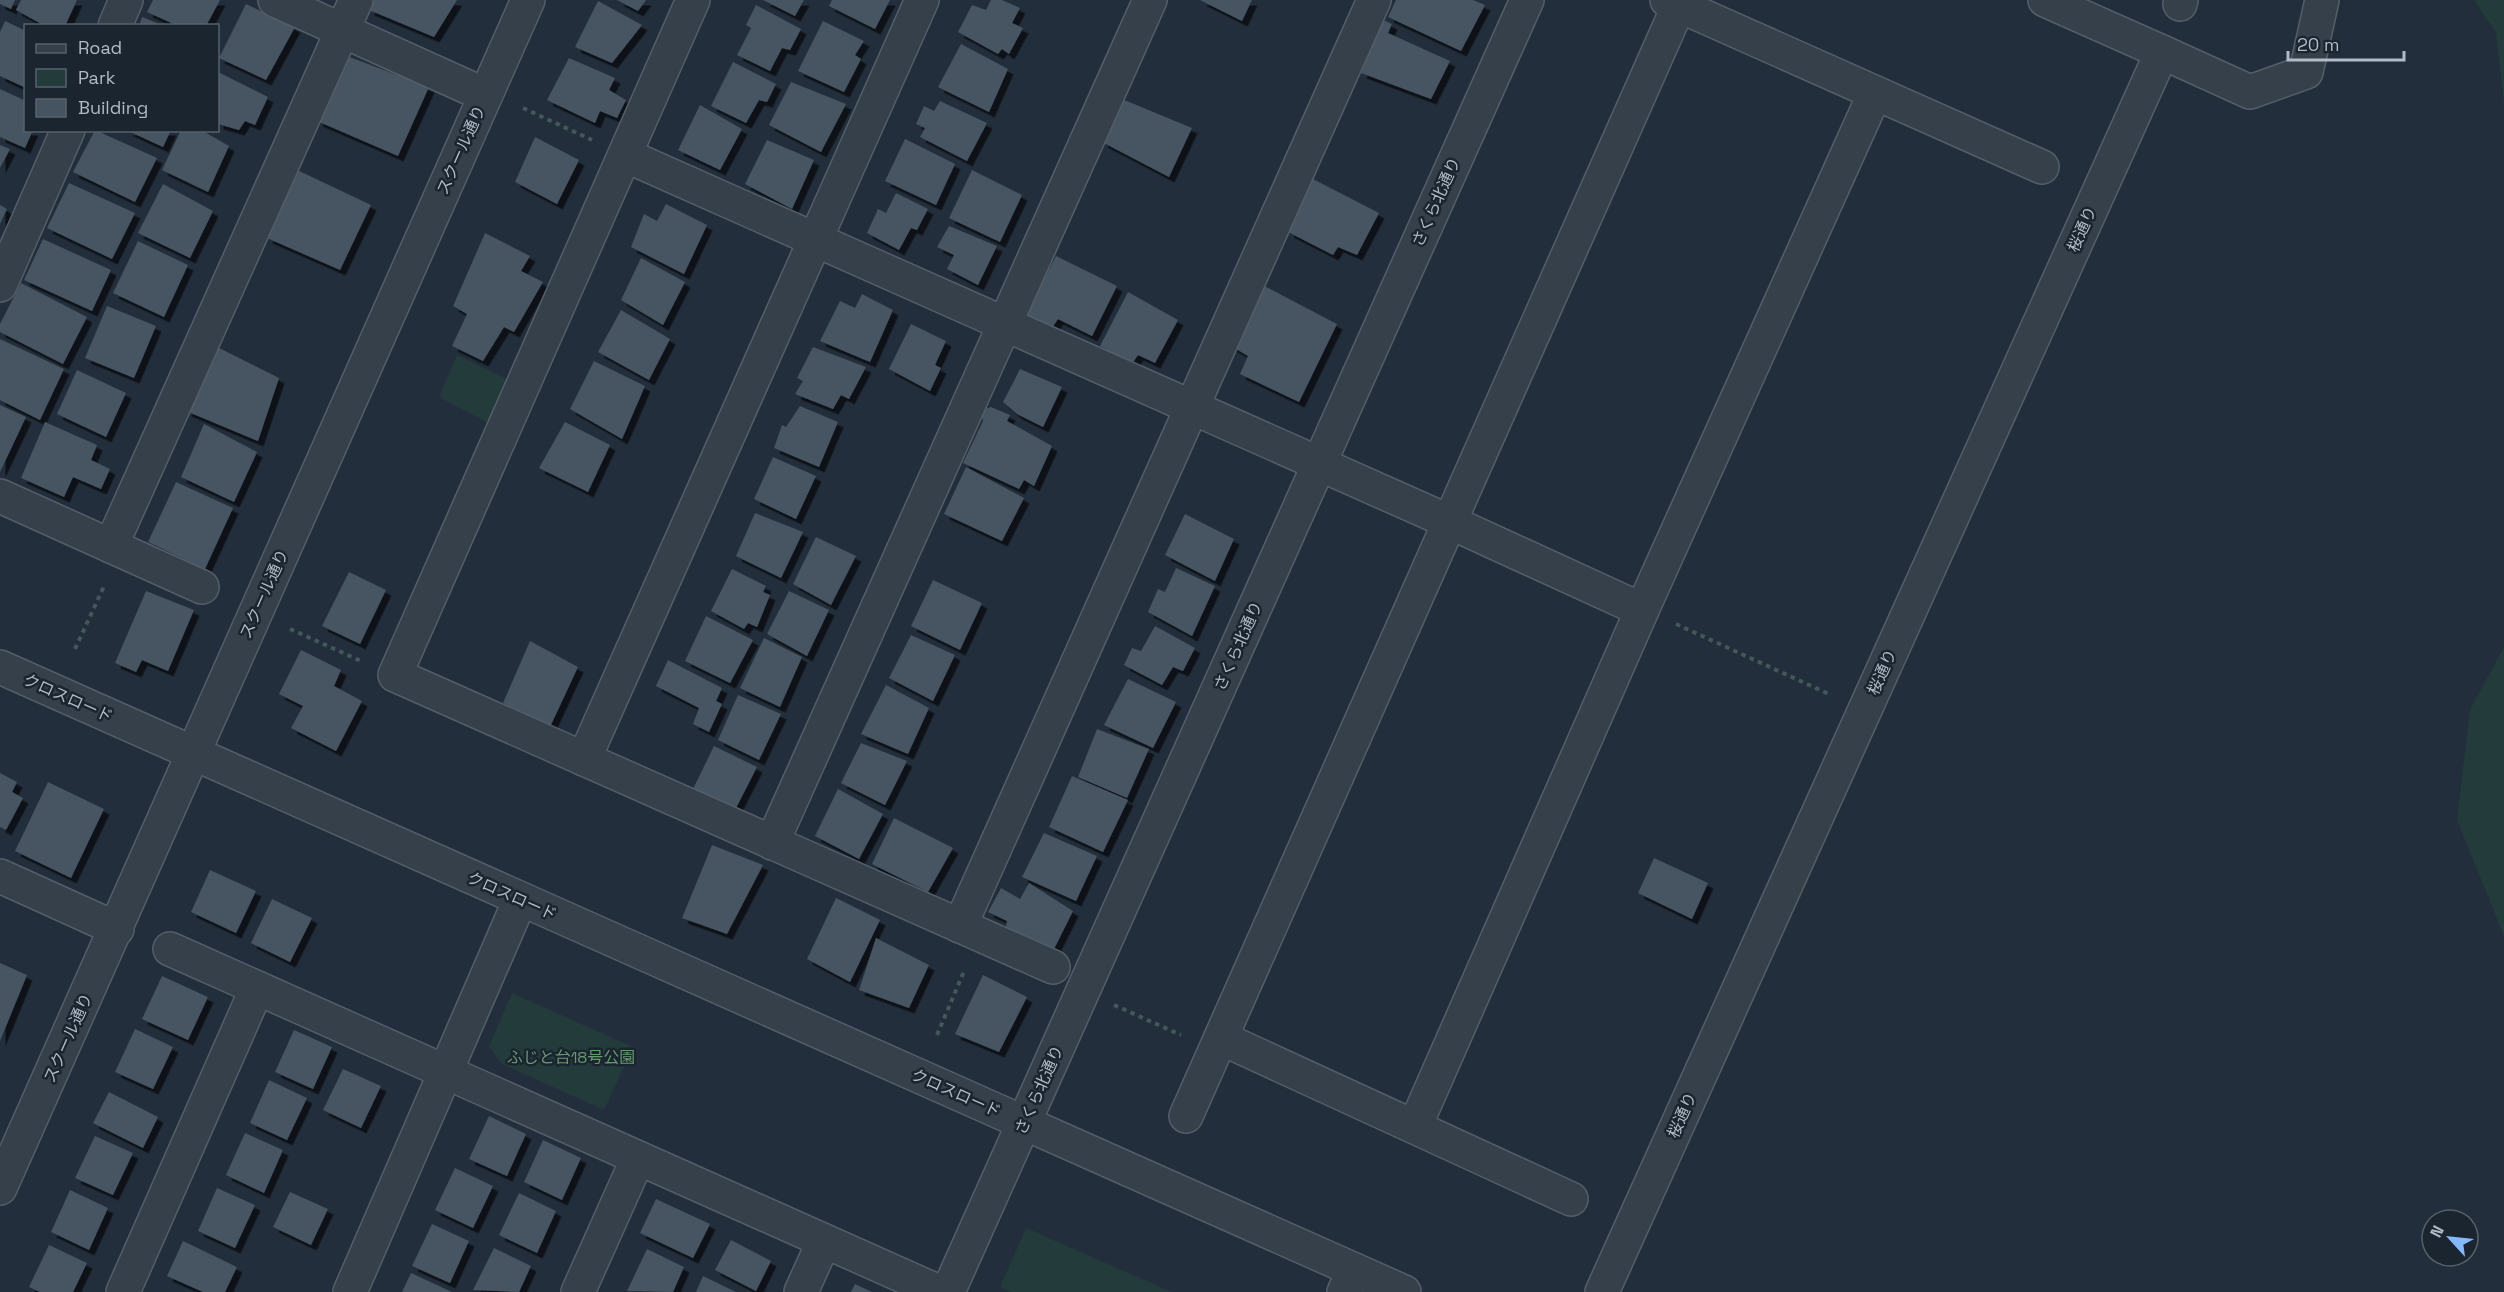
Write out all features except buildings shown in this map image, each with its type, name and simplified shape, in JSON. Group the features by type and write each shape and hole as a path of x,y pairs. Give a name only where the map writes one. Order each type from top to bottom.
{"street":[{"path":"116,24 126,0"},
{"path":"275,0 485,95"},
{"path":"116,548 356,0"},
{"name":"スクール通り","path":"0,1188 528,0"},
{"path":"693,0 395,675 1053,967"},
{"path":"584,759 922,0"},
{"path":"772,843 1150,0"},
{"path":"970,930 1191,407 1374,0"},
{"name":"さくら北通り","path":"948,1292 1527,0"},
{"path":"2045,0 2250,92 2306,72 2322,0"},
{"path":"1186,1116 1450,522 1673,3 2042,167"},
{"name":"桜通り","path":"1602,1292 2162,52"},
{"path":"1415,1126 1642,610 1875,93"},
{"path":"0,285 67,132"},
{"path":"625,155 1450,522 1642,610"},
{"path":"0,496 202,587"},
{"name":"クロスロード","path":"0,667 1024,1123 1349,1281 1404,1292"},
{"path":"0,876 117,929"},
{"path":"350,1292 520,900"},
{"path":"170,949 939,1292"},
{"path":"123,1292 256,988"},
{"path":"1218,1044 1415,1126 1571,1198"},
{"path":"578,1292 638,1158"},
{"path":"801,1292 824,1241"}],"path":[{"path":"523,108 568,129"},
{"path":"75,649 116,548"},
{"path":"290,629 395,675"},
{"path":"1709,639 1831,695"},
{"path":"937,1035 970,930"},
{"path":"1111,1003 1218,1044"}],"green space":[{"path":"2474,0 2504,0 2504,103 2496,33"},
{"path":"457,355 515,383 494,426 439,397"},
{"path":"2504,647 2504,936 2457,820 2470,710"},
{"name":"ふじと台18号公園","path":"512,993 633,1047 604,1110 502,1064 489,1046"},
{"path":"1026,1228 1172,1292 1011,1292 1000,1287"}]}
